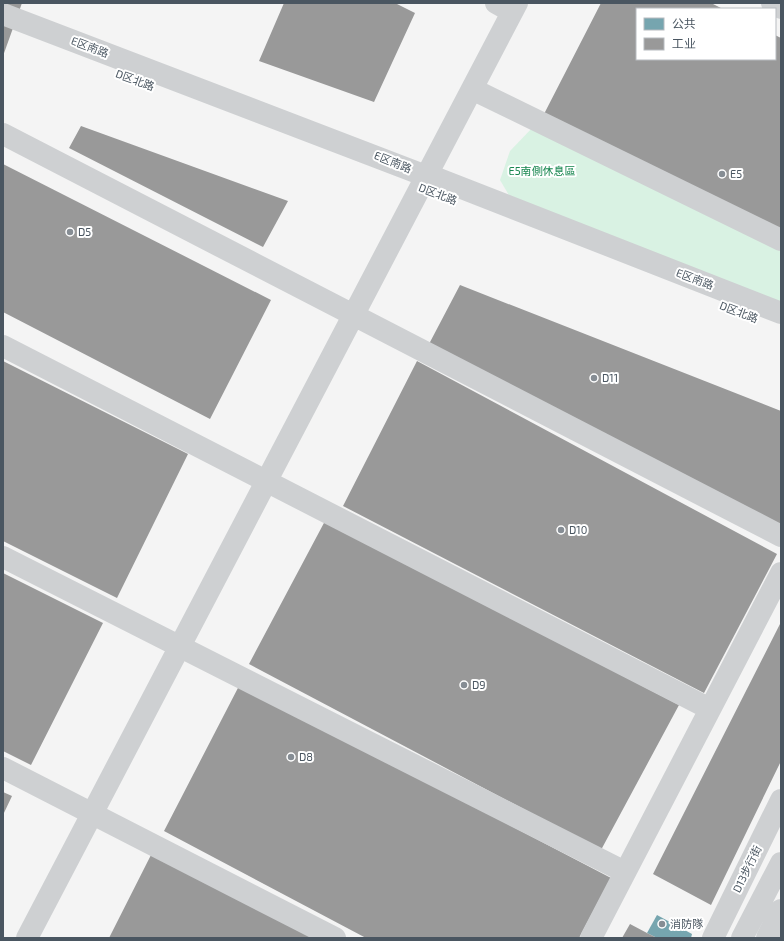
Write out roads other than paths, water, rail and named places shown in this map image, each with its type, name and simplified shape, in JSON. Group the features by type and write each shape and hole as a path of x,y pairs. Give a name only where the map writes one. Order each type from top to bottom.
{"street":[{"path":"772,3 781,8"},
{"path":"27,938 472,89 509,6"},
{"name":"E区南路","path":"3,14 385,159 423,182 438,179 781,313"},
{"name":"D区北路","path":"3,30 373,168 423,182 781,329"},
{"path":"472,89 781,240"},
{"path":"3,134 781,536"},
{"path":"3,346 710,709"},
{"path":"3,557 625,872"},
{"path":"590,938 781,573"},
{"path":"3,768 335,938"},
{"name":"D13步行街","path":"713,938 781,800"},
{"path":"742,938 781,863"},
{"path":"767,938 781,910"}],"place":[{"name":"E5","path":"722,174"},
{"name":"D5","path":"70,232"},
{"name":"D11","path":"594,378"},
{"name":"D10","path":"561,530"},
{"name":"D9","path":"464,685"},
{"name":"D8","path":"291,757"},
{"name":"消防隊","path":"662,924"}],"park label":[{"name":"E5南側休息區","path":"542,171"}]}
